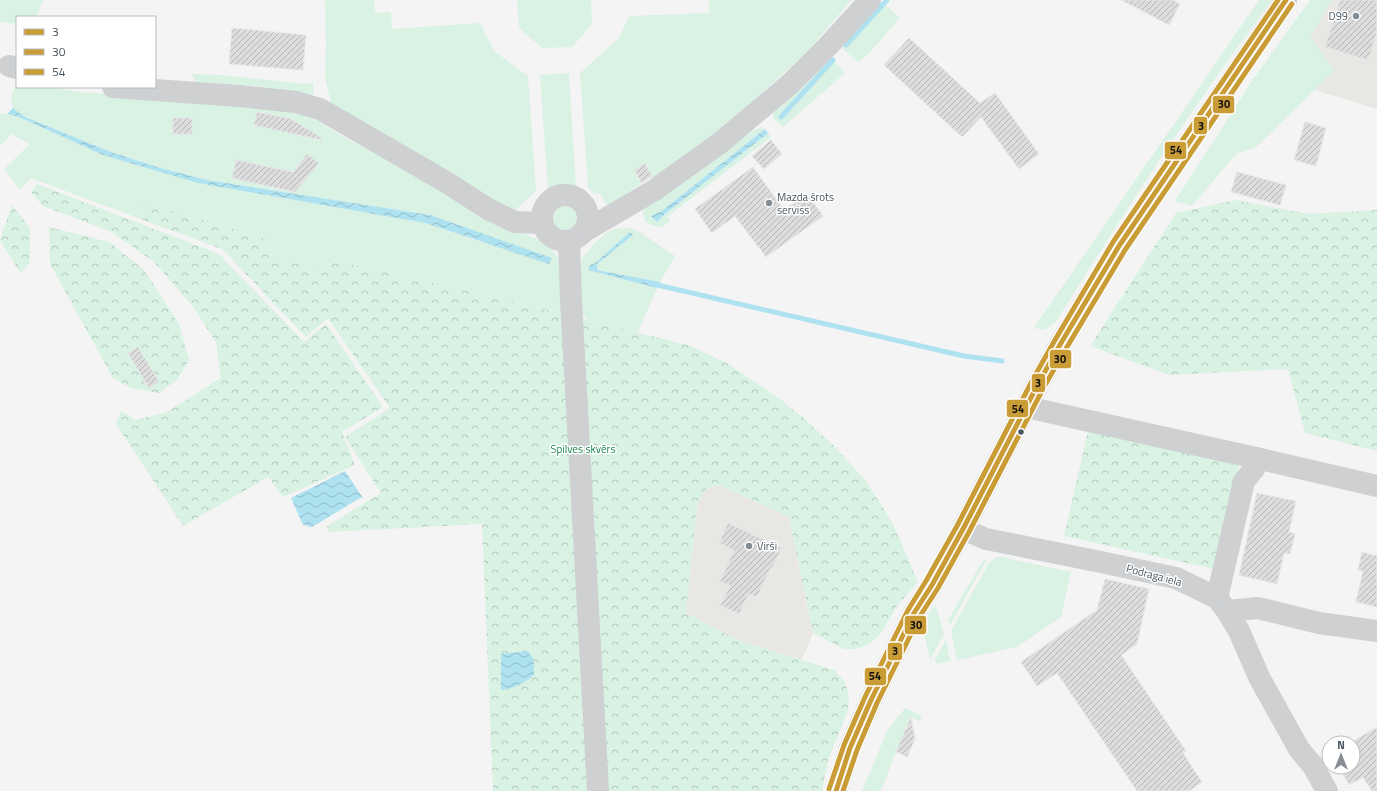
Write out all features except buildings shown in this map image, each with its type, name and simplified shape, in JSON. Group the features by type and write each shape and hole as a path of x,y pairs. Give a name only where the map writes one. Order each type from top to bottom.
{"main road":[{"path":"836,791 850,748 871,700 914,613 932,585 963,529 1061,343 1119,246 1186,145 1286,0"}],"street":[{"path":"598,791 571,300 576,236 586,226 588,218 583,205 578,200 568,196 557,197 548,203 543,212 542,223 546,232 553,238 561,241 576,236 653,191 720,143 790,84 830,44 870,0"},
{"path":"127,88 239,96 296,102 320,109 446,182 488,209 514,222 542,223"},
{"path":"1026,407 1377,486"},
{"path":"1256,458 1254,469 1244,481 1222,604 1239,631 1260,680 1299,750 1313,766 1327,791"},
{"name":"Podraga iela","path":"963,529 986,539 1176,578 1222,604"},
{"path":"1222,604 1258,608 1319,623 1377,631"}],"shaded area":[{"path":"1331,0 1377,0 1377,109 1278,79"},
{"path":"719,485 789,517 813,633 802,660 740,641 686,613 697,508 700,498 706,489"}],"green space":[{"path":"0,0 43,0 36,16 16,16 16,24 0,22"},
{"path":"325,0 374,0 375,13 391,12 392,29 480,23 494,51 528,76 536,191 512,213 332,107 325,78"},
{"path":"517,0 591,0 592,24 572,47 542,48 519,28"},
{"path":"709,0 851,0 801,57 730,121 655,181 645,164 634,170 642,183 608,206 603,201 601,194 593,193 588,187 580,73 619,38 629,16 709,13"},
{"path":"1259,0 1272,0 1243,39 1160,159 1055,323 1044,330 1034,328"},
{"path":"1310,0 1332,0 1310,37 1335,70 1255,148 1236,154 1192,206 1175,201 1254,78"},
{"path":"881,1 900,18 870,52 858,62 843,49 841,42"},
{"path":"833,60 845,73 783,127 773,118 774,112 822,63"},
{"path":"569,73 576,188 548,191 540,75"},
{"path":"191,74 220,75 307,84 313,82 314,92 311,97 255,86 196,82"},
{"path":"15,86 16,88 57,88 79,92 264,103 313,118 342,136 421,178 506,227 545,242 556,255 559,262 561,313 333,260 330,270 269,257 273,241 143,202 138,218 31,178 20,190 4,169 30,144 11,134 0,146 0,114 19,117 103,155 199,183 425,223 489,245 430,215 207,180 157,167 111,152 25,117 13,108 11,98"},
{"path":"761,127 765,129 663,210 652,216 657,222 666,213 768,133 771,137 667,217 671,221 662,227 652,225 645,220 642,213 648,206 684,182 727,148 749,133"},
{"path":"37,184 219,254 304,342 326,324 383,407 342,432 355,465 283,497 268,477 183,526 116,424 121,411 136,420 167,412 221,378 216,343 195,309 154,262 112,232 43,206 31,192"},
{"path":"1235,200 1309,214 1377,210 1377,451 1305,433 1288,369 1169,375 1090,346 1176,213"},
{"name":"Spilves skvērs","path":"143,202 273,241 269,257 330,270 333,260 561,313 691,346 728,364 773,394 806,420 837,449 866,481 893,524 918,582 897,606 881,633 869,644 857,649 844,649 813,633 789,517 719,485 706,489 700,498 697,508 686,613 740,641 834,670 845,682 849,696 848,710 828,760 822,791 493,791 482,524 329,532 327,526 381,493 345,437 390,408 328,318 306,337 222,249 138,218"},
{"path":"565,203 575,207 579,217 575,227 565,231 555,227 551,217 555,207"},
{"path":"12,205 30,228 30,262 21,274 0,240"},
{"path":"49,227 109,242 144,270 179,324 189,360 177,380 159,393 131,388 113,378 50,264"},
{"path":"631,228 637,230 675,256 660,282 597,270 597,264 633,235 594,264 591,264 588,270 657,288 638,332 588,320 581,311 580,266 583,257 606,233 615,229"},
{"path":"1088,431 1239,465 1214,569 1064,536"},
{"path":"1001,557 1071,572 1061,617 1017,647 957,660 951,631 989,563 995,558"},
{"path":"984,559 986,561 950,625 948,620"},
{"path":"936,605 944,635 930,659 925,637 925,624 930,611"},
{"path":"946,640 950,661 936,664 935,659"},
{"path":"905,708 922,716 920,721 911,718 881,791 862,791 887,731"}],"water":[{"path":"13,108 25,117 111,152 157,167 207,180 430,215 552,258 549,264 425,223 198,183 103,155 19,117 7,114"},
{"path":"765,129 768,133 666,213 657,222 651,216 663,210"},
{"path":"630,232 633,235 597,264 597,270 660,282 657,288 588,270 591,264 594,264"},
{"path":"345,471 363,498 360,498 312,527 303,525 291,498"},
{"path":"528,651 534,660 534,675 519,685 501,690 501,654"}],"waterway":[{"path":"846,45 887,0"},
{"path":"781,117 833,60"},
{"path":"653,284 964,356 1002,361"}],"transit line":[{"name":"54","path":"829,789 844,745 865,697 908,610 957,526 1033,379 1055,340 1113,242 1278,0"},
{"name":"3","path":"836,791 850,748 871,700 914,613 932,585 963,529 1039,382 1061,343 1119,246 1286,0"},
{"name":"30","path":"843,791 857,750 877,703 920,616 938,588 969,532 1045,385 1125,250 1292,4"}],"place":[{"name":"D99","path":"1356,16"},
{"name":"Mazda šrots serviss","path":"769,203"},
{"name":"Virši","path":"749,546"}]}
